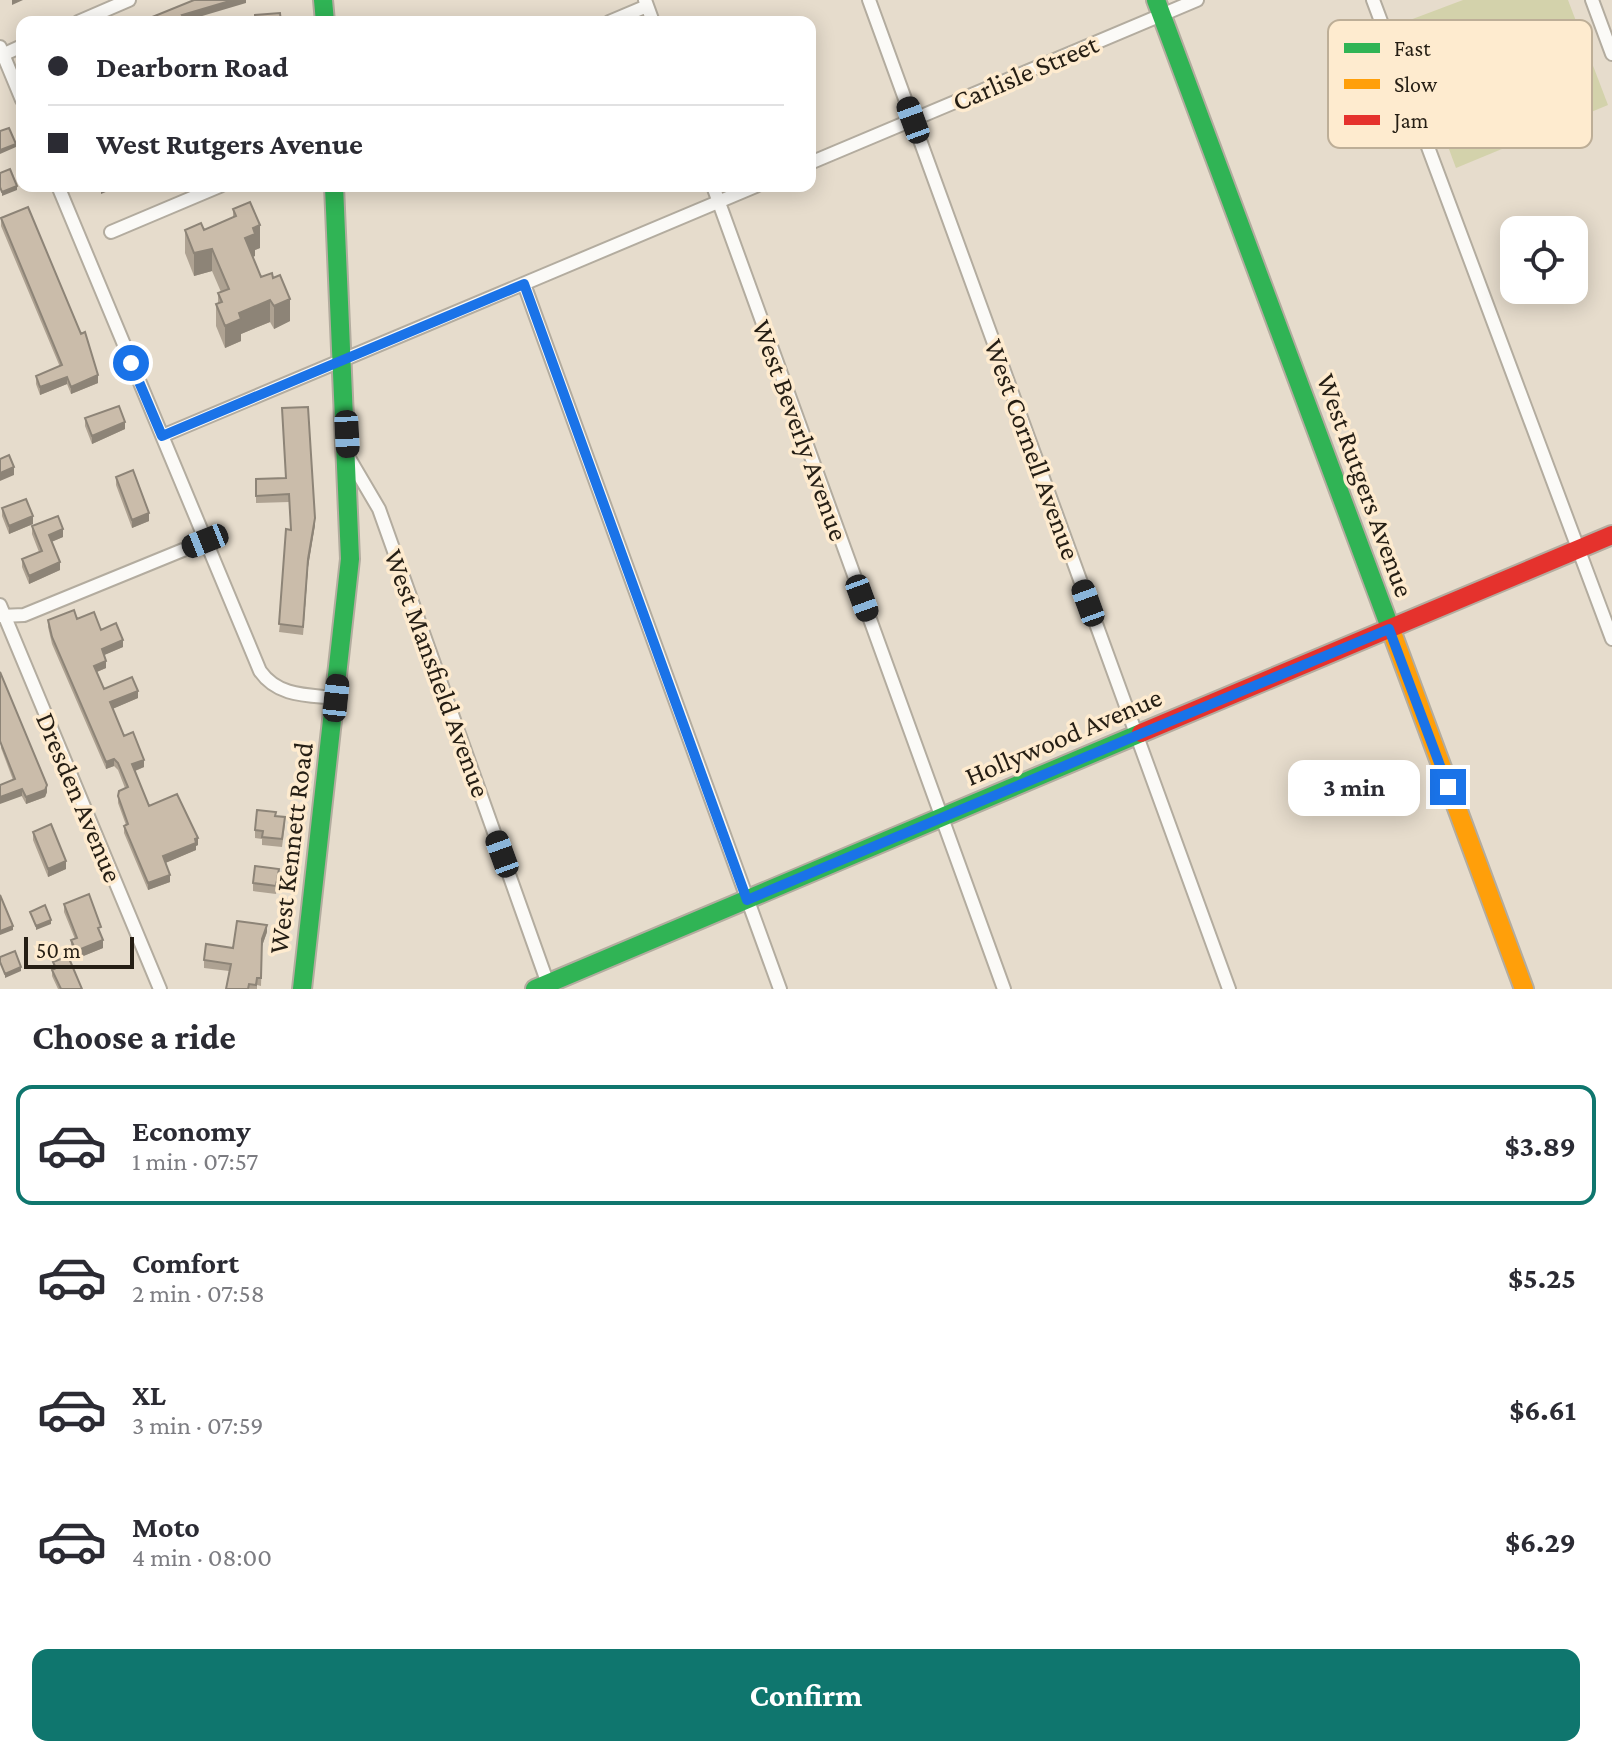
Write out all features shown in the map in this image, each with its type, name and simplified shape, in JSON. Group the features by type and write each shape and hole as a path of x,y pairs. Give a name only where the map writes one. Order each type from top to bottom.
{"street":[{"path":"92,16 129,0"},
{"name":"West Cornell Avenue","path":"869,0 1229,989"},
{"name":"Carlisle Street","path":"816,160 913,120 1159,7 1197,0"},
{"path":"1373,0 1380,20"},
{"path":"1592,0 1612,54"},
{"path":"621,16 646,3"},
{"name":"West Rutgers Avenue","path":"1159,7 1524,989"},
{"path":"1,53 16,87"},
{"path":"1428,148 1612,639"},
{"path":"60,192 263,676 287,692 336,698"},
{"path":"111,232 206,192"},
{"name":"West Kennett Road","path":"302,989 350,559 349,458 334,192"},
{"name":"West Beverly Avenue","path":"715,192 1004,989"},
{"path":"162,436 742,192"},
{"path":"524,284 780,989"},
{"name":"West Mansfield Avenue","path":"349,458 379,509 542,986"},
{"name":"Hollywood Avenue","path":"542,986 1612,535"},
{"path":"2,612 24,615 205,541"},
{"name":"Dresden Avenue","path":"2,612 160,989"}],"green space":[{"path":"1463,0 1568,0 1576,20 1410,20"},
{"path":"1592,63 1608,105 1592,112"},
{"path":"1449,148 1504,148 1456,168"}],"building":[{"path":"194,0 233,0 183,16 155,16"},
{"path":"280,13 280,16 255,16"},
{"path":"9,128 16,144 0,150 0,131"},
{"path":"10,169 16,186 2,192 0,173"},
{"path":"250,202 260,225 253,228 255,234 245,238 261,277 272,273 273,278 280,275 290,299 274,306 270,300 239,313 241,319 225,326 216,304 222,302 218,293 229,289 212,249 194,253 185,230 201,223 204,230 236,216 233,209"},
{"path":"28,207 81,334 85,332 98,375 71,387 67,377 40,387 36,376 62,365 1,218"},
{"path":"119,406 125,422 92,436 85,418"},
{"path":"308,407 315,518 308,559 303,627 279,624 286,529 291,530 289,494 256,496 256,479 286,478 282,408"},
{"path":"9,455 14,467 0,473 0,459"},
{"path":"133,470 149,513 132,520 116,477"},
{"path":"26,499 33,516 9,526 2,508"},
{"path":"58,516 63,529 49,535 60,562 29,576 22,559 42,551 32,526"},
{"path":"74,610 77,619 94,612 101,630 116,623 123,640 102,649 106,661 94,666 104,689 132,677 138,691 110,702 124,736 133,732 144,760 132,764 149,806 177,794 198,838 195,839 196,843 163,856 170,875 148,883 124,826 128,824 118,796 119,791 128,787 118,763 114,759 106,762 52,637 48,620"},
{"path":"0,672 47,785 45,790 26,797 22,789 0,797 0,785 15,779 0,741"},
{"path":"257,810 276,812 275,816 285,817 282,839 262,837 263,831 255,830"},
{"path":"51,824 66,861 48,869 33,832"},
{"path":"255,866 279,869 276,886 253,883"},
{"path":"89,894 103,940 76,951 71,940 77,938 64,904"},
{"path":"0,895 13,926 0,931"},
{"path":"45,905 51,920 36,926 30,912"},
{"path":"237,921 267,925 262,939 261,978 257,978 256,985 249,984 248,989 226,989 231,964 204,960 206,944 233,948"},
{"path":"15,951 21,967 5,974 0,957"},
{"path":"68,956 82,989 61,989 52,970 56,968 53,962"}],"traffic: fast":[{"path":"323,0 324,16"},
{"path":"1156,0 1391,630"},
{"path":"302,989 350,559 334,192"},
{"path":"535,989 1141,733"}],"traffic: slow":[{"path":"1391,630 1524,989"}],"traffic: jam":[{"path":"1141,733 1612,535"}],"route":[{"path":"131,363 162,436 524,284 747,900 1389,629 1448,787"}]}
